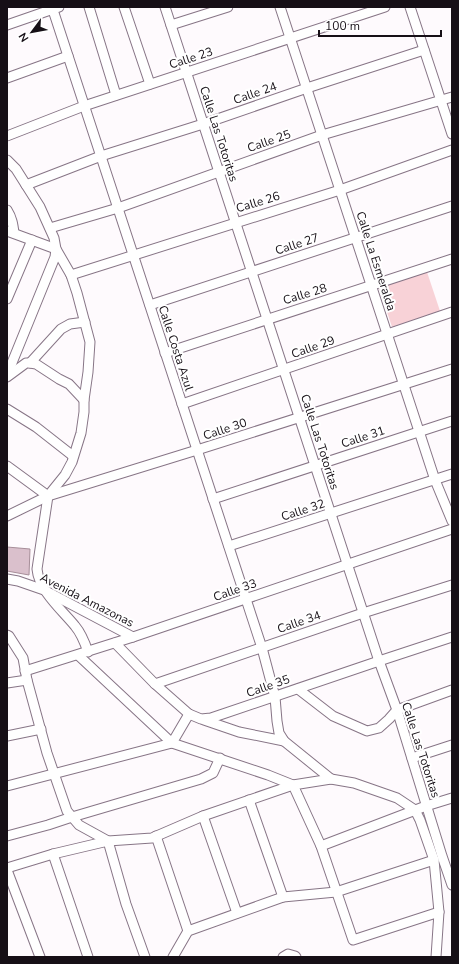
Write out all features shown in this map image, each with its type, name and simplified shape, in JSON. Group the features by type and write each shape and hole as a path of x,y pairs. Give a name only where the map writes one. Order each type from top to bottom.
{"street":[{"path":"89,7 116,96"},
{"path":"124,7 150,84"},
{"name":"Calle Las Totoritas","path":"165,7 378,661 412,758 426,806 438,858 452,885"},
{"path":"171,25 228,7"},
{"name":"Calle La Esmeralda","path":"280,7 435,480 452,521"},
{"name":"Calle 23","path":"7,136 84,106 385,7"},
{"path":"410,7 452,134"},
{"path":"7,25 54,8"},
{"name":"Calle Costa Azul","path":"54,8 84,106 262,648 275,697 279,733 284,741"},
{"name":"Calle 24","path":"26,185 101,156 203,124 424,50"},
{"path":"7,78 68,56"},
{"name":"Calle 25","path":"50,228 118,208 322,135 452,97"},
{"name":"Calle 26","path":"71,275 340,190 452,150"},
{"path":"7,160 16,169 40,207 54,238 56,249 55,257 7,376"},
{"name":"Calle 27","path":"150,305 452,206"},
{"path":"7,210 12,220 11,232 56,249 71,275 90,342 81,433 72,462 65,475 48,496 37,569 37,575 44,590 77,627 88,652"},
{"path":"7,299 32,240"},
{"name":"Calle 28","path":"165,353 452,259"},
{"name":"Calle 29","path":"182,404 452,312"},
{"path":"7,376 26,363 30,362 61,329 70,324 85,322"},
{"path":"30,362 40,366 69,384 84,400"},
{"name":"Calle 30","path":"7,516 48,496 452,369"},
{"path":"7,409 36,427 73,456"},
{"name":"Calle 31","path":"213,499 452,420"},
{"path":"7,466 48,496"},
{"name":"Calle 32","path":"229,546 452,474"},
{"name":"Calle 33","path":"7,683 78,655 452,529"},
{"name":"Avenida Amazonas","path":"7,579 18,581 44,590 133,637"},
{"name":"Calle 34","path":"155,684 363,613 452,585"},
{"path":"7,635 23,658 26,675 41,729 54,773 68,811 79,825 108,841 126,904 145,957"},
{"name":"Calle 35","path":"201,719 211,718 452,637"},
{"path":"115,643 155,684 189,714 239,732 284,741 331,779"},
{"path":"78,655 172,743 268,774 293,785 320,846 353,940 439,912"},
{"path":"298,689 333,716 367,731 379,728 396,710 452,690"},
{"path":"7,786 172,743 189,714"},
{"path":"7,736 41,729"},
{"path":"412,758 452,745"},
{"path":"7,836 201,779 212,773 220,758"},
{"path":"40,957 7,868 53,854 108,841 152,838 203,816 293,785 331,779 354,783 397,798 415,810 438,858 439,912 436,957"},
{"path":"320,846 426,806 452,798"},
{"path":"249,800 283,897"},
{"path":"203,816 237,913"},
{"path":"156,836 188,931"},
{"path":"173,957 188,931 283,897 336,892 452,853"},
{"path":"53,854 88,957"},
{"path":"283,957 288,954 296,957"}],"shaded area":[{"path":"427,272 440,311 392,327 379,288"}],"building":[{"path":"7,547 30,549 29,575 7,571"}]}
